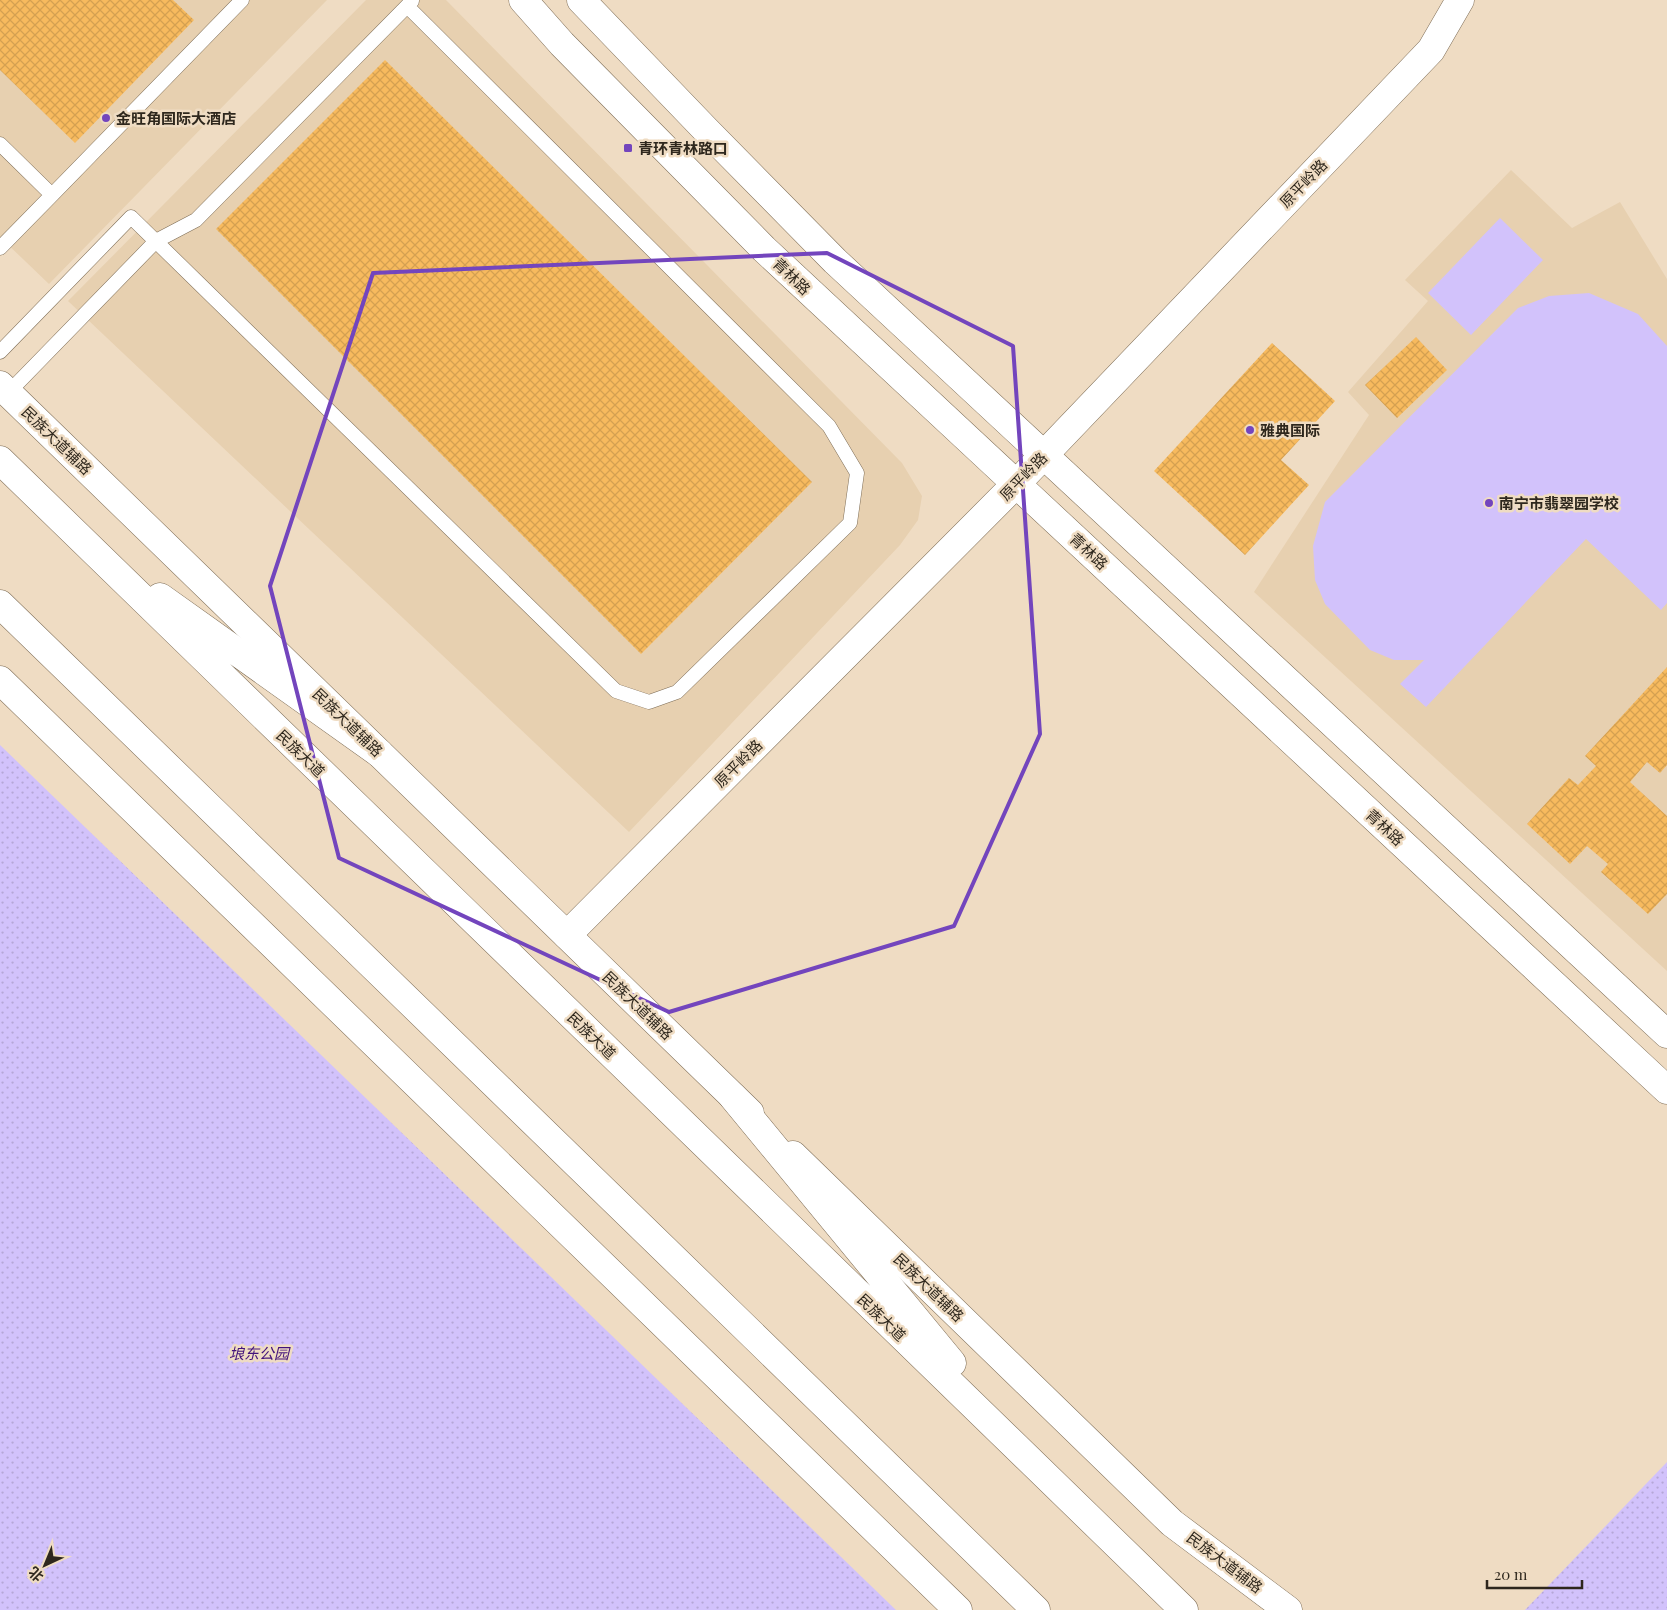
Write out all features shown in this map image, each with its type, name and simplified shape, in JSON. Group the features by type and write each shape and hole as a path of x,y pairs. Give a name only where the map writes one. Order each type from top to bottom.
{"main road":[{"name":"青林路","path":"523,0 569,50 764,249 851,332 1017,483 1667,1090"},
{"path":"581,0 835,261 1667,1034"},
{"name":"原平岭路","path":"566,935 1017,483 1431,50 1460,0"},
{"name":"民族大道辅路","path":"4,389 1172,1523 1288,1610"},
{"name":"民族大道","path":"0,460 1184,1610"},
{"path":"88,546 379,753"},
{"path":"0,604 1036,1610"},
{"path":"0,680 958,1610"},
{"path":"733,1096 1036,1467"}],"lane":[{"path":"0,248 242,0"},
{"path":"0,352 131,217 156,241 616,691 649,702 676,692 850,523 857,473 829,426 410,3 196,220 156,241 4,389"},
{"path":"0,144 52,195"}],"highlighted area":[{"path":"827,253 1013,346 1040,734 954,926 669,1012 339,858 270,586 373,273"}],"shaded area":[{"name":"金旺角国际大酒店","path":"0,0 327,0 49,284 0,237"},
{"path":"366,0 446,0 902,463 922,496 918,520 900,545 629,832 68,301"},
{"name":"南宁市翡翠园学校","path":"1511,170 1572,228 1620,202 1667,279 1667,971 1254,592 1369,415 1348,392 1428,301 1405,280"}],"green space":[{"path":"1500,218 1543,260 1471,335 1428,293"},
{"path":"1589,293 1638,314 1667,346 1667,603 1661,610 1586,539 1426,707 1400,684 1424,660 1394,660 1370,650 1325,604 1315,580 1313,546 1325,502 1518,308 1549,296"},
{"name":"埌东公园","path":"0,745 896,1610 0,1610"},
{"path":"1667,1462 1667,1610 1525,1610"}],"building":[{"path":"0,0 173,0 194,20 75,143 0,70"},
{"path":"385,60 812,482 641,654 216,229"},
{"path":"1416,337 1447,370 1397,418 1365,385"},
{"name":"雅典国际","path":"1272,343 1335,401 1281,460 1309,485 1245,555 1154,471"},
{"path":"1667,667 1667,765 1660,773 1647,762 1630,782 1667,816 1667,894 1648,914 1601,872 1608,864 1587,846 1570,864 1527,824 1569,778 1578,785 1596,766 1585,756"}],"place":[{"name":"金旺角国际大酒店","path":"106,118"},
{"name":"青环青林路口","path":"628,148"},
{"name":"雅典国际","path":"1250,430"},
{"name":"南宁市翡翠园学校","path":"1489,503"}]}
